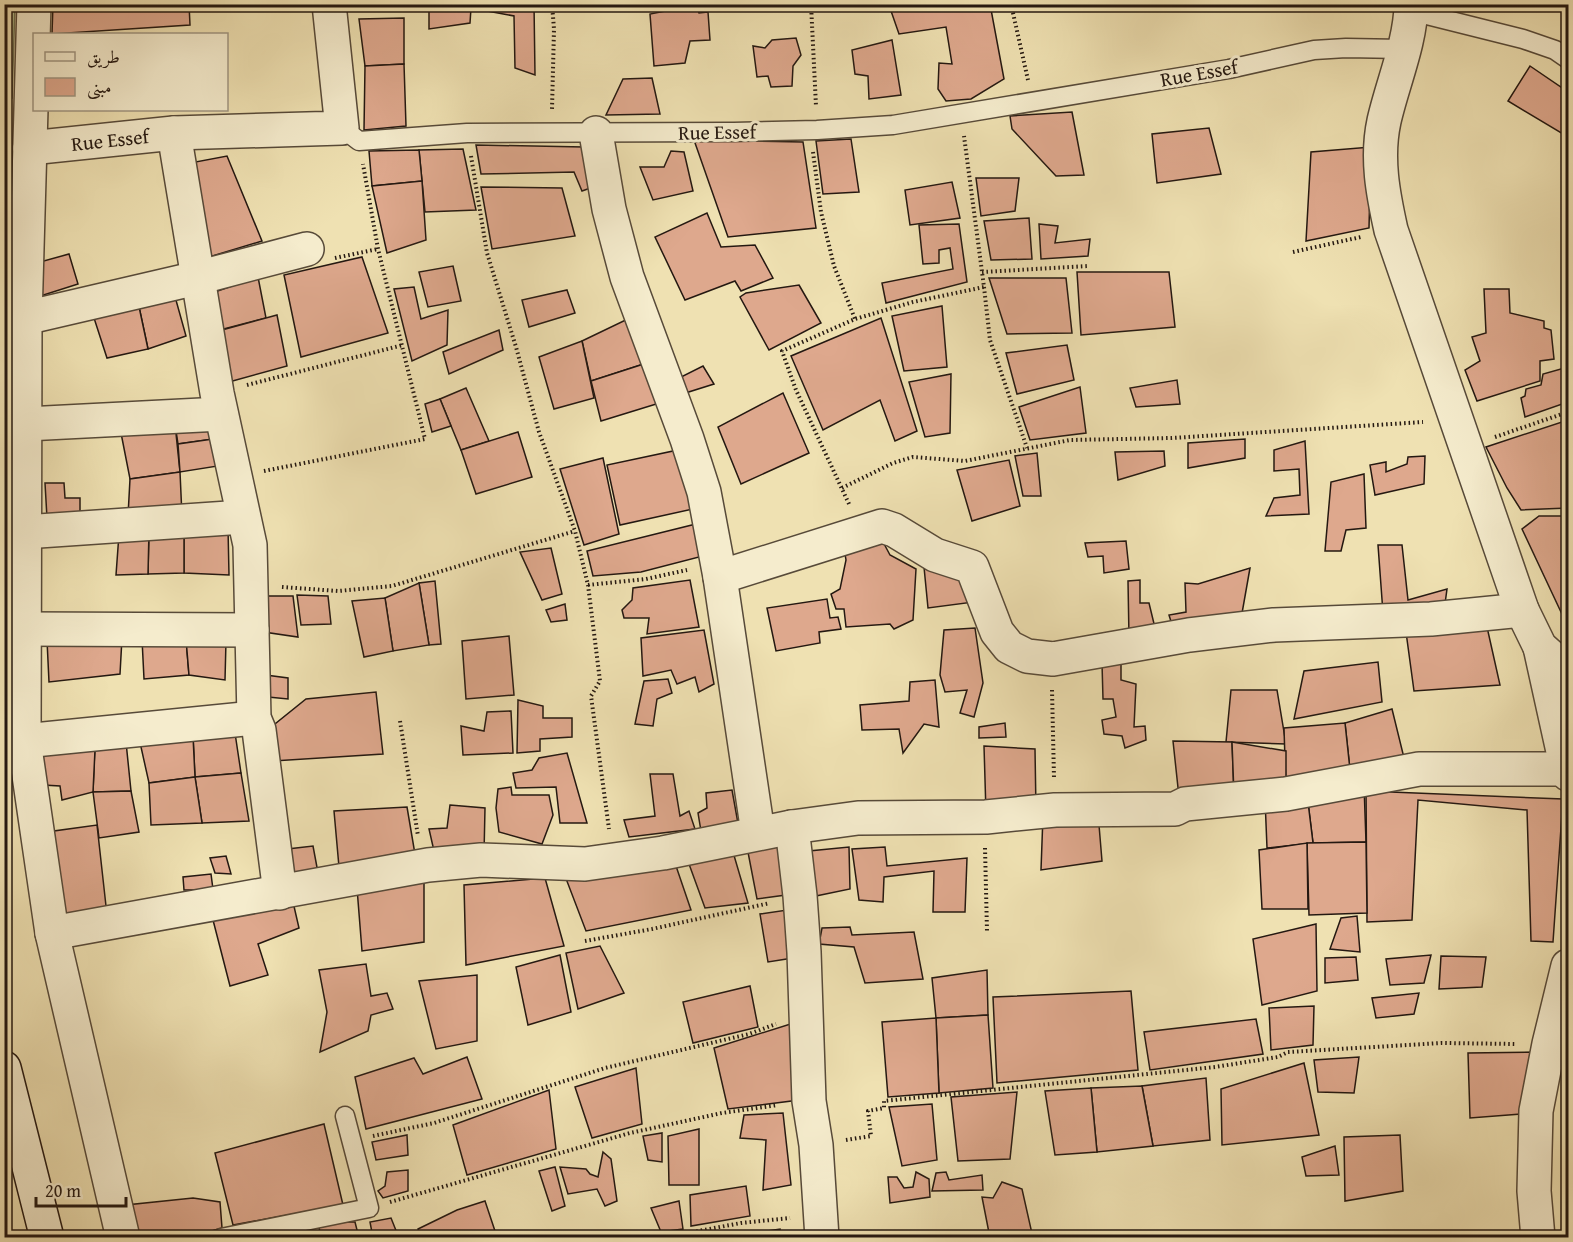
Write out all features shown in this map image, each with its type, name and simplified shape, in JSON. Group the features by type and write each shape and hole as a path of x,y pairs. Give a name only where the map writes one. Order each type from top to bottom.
{"street":[{"path":"33,33 34,4"},
{"path":"329,4 351,135"},
{"path":"51,933 423,866 481,860 585,864 663,853 758,833 858,818 986,817 1055,810 1175,809 1185,804 1286,794 1419,769 1568,771 1540,647 1522,610 1391,230 1382,191 1380,155 1384,123 1403,50 1411,8"},
{"path":"33,40 25,318 24,629 26,685 24,741 51,933 123,1238"},
{"path":"174,133 219,403 250,545 254,718 259,730 280,893"},
{"name":"Rue Essef","path":"30,148 174,133 351,135"},
{"path":"596,133 609,209 627,277 687,439 704,492 719,570 758,833"},
{"path":"25,318 197,278 307,249"},
{"path":"26,424 219,403"},
{"path":"24,532 243,517"},
{"path":"719,570 882,526 935,555 972,567 997,632 1009,647 1027,656 1053,659 1190,634 1274,625 1431,619 1522,610"},
{"path":"24,629 252,630"},
{"path":"1540,647 1569,672"},
{"path":"24,741 254,718"},
{"path":"792,827 800,896 809,1101 816,1144 821,1226"},
{"path":"1538,1238 1534,1191 1536,1110 1549,1044 1569,966"},
{"path":"4,1068 47,1238"}],"lane":[{"path":"1411,8 1523,39 1555,50 1569,59"},
{"name":"Rue Essef","path":"351,135 814,130 893,125 1229,69 1314,50 1346,48 1403,50"},
{"path":"220,1238 369,1208 345,1116"}],"path":[{"path":"552,4 554,29 552,133"},
{"path":"811,4 814,130 821,212 834,266 855,319"},
{"path":"1011,4 1033,101"},
{"path":"961,114 990,340 1027,448"},
{"path":"467,133 487,254 539,432 575,531 588,585 600,681 591,696 613,860"},
{"path":"234,477 425,439 351,135"},
{"path":"1293,252 1391,230"},
{"path":"307,249 318,262 378,249"},
{"path":"982,272 1088,266"},
{"path":"862,532 796,390 782,351 855,319 912,302 984,287"},
{"path":"219,403 403,345"},
{"path":"842,488 893,463 913,457 965,461 1070,440 1462,433 1569,412"},
{"path":"252,585 338,591 392,586 575,531"},
{"path":"588,585 719,570"},
{"path":"1053,659 1052,726 1055,810"},
{"path":"400,721 423,866"},
{"path":"986,817 987,932"},
{"path":"585,941 652,929 800,896"},
{"path":"351,1141 434,1123 605,1068 749,1034 805,1013"},
{"path":"816,1144 871,1136 868,1111 884,1108 884,1101 1205,1069 1278,1057 1288,1052 1442,1043 1549,1044"},
{"path":"369,1208 630,1133 722,1113 809,1101"},
{"path":"661,1238 741,1223 821,1226"},
{"path":"1166,1231 1167,1238"}],"green space":[{"path":"5,4 15,5 12,98 5,103"}],"building":[{"path":"53,4 189,4 190,25 52,33"},
{"path":"429,4 534,4 535,75 515,68 514,16 471,8 470,23 429,29"},
{"path":"907,4 938,4 942,11 959,4 990,4 1004,79 971,99 946,101 938,89 939,63 952,64 946,27 899,34 890,8"},
{"path":"696,5 699,13 708,12 710,40 690,41 685,63 654,66 650,14"},
{"path":"404,18 404,64 365,66 359,19"},
{"path":"796,38 801,55 793,66 792,86 771,87 768,76 757,77 753,46 765,48 772,40"},
{"path":"892,40 901,95 869,99 868,76 855,74 852,50"},
{"path":"404,64 406,126 364,130 365,66"},
{"path":"1530,66 1568,92 1568,137 1508,101"},
{"path":"652,78 660,114 606,115 623,79"},
{"path":"1072,112 1084,175 1056,176 1012,129 1010,116"},
{"path":"1209,128 1221,174 1157,183 1152,134"},
{"path":"851,139 859,192 823,194 816,141"},
{"path":"694,140 803,142 816,228 728,237"},
{"path":"476,145 584,147 596,186 582,191 574,172 481,174"},
{"path":"1371,147 1369,228 1306,241 1311,152"},
{"path":"463,149 476,210 425,212 419,150"},
{"path":"419,150 422,181 372,186 369,151"},
{"path":"671,151 684,152 693,191 653,200 640,167 664,167"},
{"path":"227,156 262,241 209,257 190,163"},
{"path":"976,178 1019,178 1015,211 981,216"},
{"path":"422,181 426,240 387,253 372,186"},
{"path":"952,182 960,218 910,225 905,190"},
{"path":"481,187 562,188 575,236 492,249"},
{"path":"707,213 721,247 755,245 773,278 741,291 735,281 685,300 655,237"},
{"path":"1029,218 1032,259 991,260 984,221"},
{"path":"959,224 967,282 886,303 882,283 953,269 950,248 939,250 939,263 923,264 919,225"},
{"path":"1039,224 1058,226 1055,243 1090,239 1088,256 1041,259"},
{"path":"69,254 78,284 31,299 29,265"},
{"path":"362,257 388,333 301,357 284,275"},
{"path":"453,266 461,301 428,307 419,272"},
{"path":"1077,272 1169,272 1175,327 1081,335"},
{"path":"258,277 266,318 216,331 206,295"},
{"path":"989,278 1066,278 1072,333 1007,334"},
{"path":"799,285 821,323 769,350 740,297 746,293"},
{"path":"414,287 421,319 448,310 447,345 412,361 394,289"},
{"path":"1484,289 1509,289 1510,313 1544,321 1544,328 1551,330 1554,359 1540,361 1540,381 1477,401 1465,370 1480,361 1472,337 1486,333"},
{"path":"567,290 575,313 529,327 522,300"},
{"path":"174,293 186,336 148,349 138,302"},
{"path":"138,302 148,349 107,358 94,318"},
{"path":"942,306 947,367 904,371 892,316"},
{"path":"277,315 287,366 218,385 211,333"},
{"path":"636,315 653,361 591,381 582,341"},
{"path":"881,318 917,431 895,441 880,400 823,430 791,356"},
{"path":"499,330 503,350 449,374 443,352"},
{"path":"582,341 594,398 554,409 539,357"},
{"path":"1067,345 1074,380 1017,394 1006,353"},
{"path":"653,361 666,401 601,421 591,381"},
{"path":"703,366 714,384 679,395 673,381"},
{"path":"1568,367 1568,402 1525,417 1521,398 1525,396 1526,389 1541,385 1543,374"},
{"path":"951,374 950,433 925,437 909,382"},
{"path":"1177,380 1180,404 1136,407 1130,388"},
{"path":"1080,387 1086,433 1030,440 1019,407"},
{"path":"466,388 489,441 461,450 440,399"},
{"path":"783,393 809,453 741,484 718,427"},
{"path":"440,399 451,426 432,432 425,404"},
{"path":"210,419 213,439 178,444 175,424"},
{"path":"1568,420 1568,508 1521,510 1486,447"},
{"path":"175,424 180,472 130,479 121,433"},
{"path":"518,432 532,477 476,494 461,450"},
{"path":"213,439 218,466 180,472 178,444"},
{"path":"1245,439 1245,458 1188,468 1188,443"},
{"path":"1305,441 1309,514 1266,516 1274,498 1300,495 1299,469 1274,471 1274,450"},
{"path":"678,450 693,509 620,525 607,465"},
{"path":"1164,451 1165,466 1118,480 1115,452"},
{"path":"1037,453 1041,496 1023,496 1015,456"},
{"path":"1425,456 1424,484 1375,495 1370,465 1386,462 1386,472 1407,464 1408,457"},
{"path":"603,458 619,534 584,545 560,469"},
{"path":"1009,460 1020,506 972,521 957,470"},
{"path":"180,472 182,516 128,516 130,479"},
{"path":"1364,474 1366,528 1346,530 1341,551 1325,551 1331,482"},
{"path":"45,483 64,483 65,498 80,498 80,517 47,518"},
{"path":"1539,516 1568,516 1568,627 1522,529"},
{"path":"700,523 703,556 641,572 593,576 587,551"},
{"path":"228,528 229,575 184,573 184,529"},
{"path":"184,529 184,573 148,574 149,531"},
{"path":"149,531 148,574 116,575 119,534"},
{"path":"882,540 890,555 916,569 913,620 894,629 890,624 846,627 844,609 836,609 831,594 840,589 846,560 843,542"},
{"path":"1126,541 1129,569 1104,573 1103,556 1088,557 1085,543"},
{"path":"1378,545 1402,545 1408,600 1447,589 1444,611 1383,613"},
{"path":"551,548 562,594 542,600 520,552"},
{"path":"924,567 960,576 974,602 928,608"},
{"path":"1250,568 1241,619 1173,628 1169,615 1186,612 1185,583 1198,584"},
{"path":"690,580 699,627 647,634 649,618 624,618 622,610 632,600 633,588"},
{"path":"1140,580 1140,603 1149,603 1156,632 1129,638 1128,581"},
{"path":"435,581 441,644 429,645 419,583"},
{"path":"419,583 429,645 393,651 385,598"},
{"path":"297,595 328,596 331,624 301,625"},
{"path":"256,596 293,596 298,637 257,631"},
{"path":"385,598 393,651 364,657 352,601"},
{"path":"827,599 830,618 838,617 841,629 819,632 820,643 776,651 767,608"},
{"path":"565,604 567,620 551,622 546,610"},
{"path":"1487,627 1500,685 1414,691 1406,632"},
{"path":"975,628 983,683 974,717 960,713 967,690 945,692 940,675 944,630"},
{"path":"704,630 714,684 699,692 695,677 677,684 671,670 643,676 641,638"},
{"path":"509,636 514,695 466,699 462,641"},
{"path":"122,638 120,674 49,682 47,640"},
{"path":"142,639 186,639 189,675 144,679"},
{"path":"186,639 226,641 225,680 189,675"},
{"path":"1121,659 1121,680 1136,684 1134,727 1145,726 1146,740 1125,748 1122,736 1104,734 1102,720 1116,717 1113,699 1103,699 1102,663"},
{"path":"1378,662 1382,702 1294,719 1304,671"},
{"path":"258,674 288,678 288,699 258,696"},
{"path":"668,679 672,693 657,699 653,726 635,724 644,681"},
{"path":"935,680 939,727 924,724 903,753 899,729 862,730 860,705 909,701 910,682"},
{"path":"1231,690 1277,690 1286,744 1226,742"},
{"path":"376,692 383,754 273,761 265,732 306,699"},
{"path":"518,700 543,706 543,718 572,718 572,737 540,739 540,751 517,753"},
{"path":"1392,709 1406,766 1351,779 1345,723"},
{"path":"511,711 513,753 463,755 461,726 484,731 487,712"},
{"path":"1005,723 1006,737 979,738 979,727"},
{"path":"1345,723 1351,779 1286,792 1284,728"},
{"path":"235,733 241,773 195,777 193,736"},
{"path":"193,736 195,777 149,783 139,738"},
{"path":"1173,741 1232,742 1234,795 1179,797"},
{"path":"126,742 131,791 93,792 95,744"},
{"path":"1232,742 1286,751 1286,792 1234,795"},
{"path":"984,746 1035,749 1036,810 986,813"},
{"path":"36,747 95,750 93,792 62,800 60,786 43,785"},
{"path":"567,753 587,823 560,823 556,787 516,788 513,773 532,770 539,758"},
{"path":"241,773 249,821 202,823 195,777"},
{"path":"650,774 673,774 680,816 689,811 695,829 629,837 624,820 655,816"},
{"path":"195,777 202,823 151,825 149,783"},
{"path":"1364,785 1366,842 1313,843 1307,794"},
{"path":"511,787 512,795 549,795 553,815 542,844 499,832 496,808 498,789"},
{"path":"732,790 739,829 702,837 698,813 707,808 706,793"},
{"path":"131,791 139,832 99,838 93,792"},
{"path":"1366,791 1563,799 1553,942 1531,941 1527,810 1418,800 1412,920 1367,922"},
{"path":"1307,794 1313,843 1267,848 1265,799"},
{"path":"450,805 485,808 484,854 434,851 429,829 447,828"},
{"path":"407,807 416,860 339,867 334,811"},
{"path":"1098,813 1102,861 1041,870 1043,815"},
{"path":"97,825 107,915 63,922 54,831"},
{"path":"783,839 793,894 757,899 747,847"},
{"path":"1366,842 1367,913 1309,915 1307,843"},
{"path":"1307,843 1308,909 1262,909 1259,850"},
{"path":"313,846 319,878 285,887 279,850"},
{"path":"849,847 850,889 811,897 809,851"},
{"path":"885,847 887,866 967,858 965,912 933,912 934,871 884,877 883,902 859,900 852,849"},
{"path":"733,852 748,903 705,908 689,864"},
{"path":"226,856 231,874 215,873 210,858"},
{"path":"676,866 691,910 586,931 565,876"},
{"path":"211,874 214,897 197,890 184,890 183,877"},
{"path":"424,876 424,942 362,951 357,888"},
{"path":"545,878 564,946 466,965 464,885"},
{"path":"293,902 299,928 258,944 268,975 230,986 213,920"},
{"path":"794,909 799,957 768,962 760,914"},
{"path":"1357,916 1360,952 1330,949 1341,918"},
{"path":"1316,924 1317,991 1262,1005 1253,939"},
{"path":"850,927 852,935 914,932 923,979 865,983 854,947 819,944 822,928"},
{"path":"600,946 624,993 578,1009 566,953"},
{"path":"560,955 571,1012 528,1025 516,967"},
{"path":"1431,955 1424,983 1390,985 1386,959"},
{"path":"1441,956 1486,957 1482,987 1439,989"},
{"path":"1356,957 1358,980 1325,983 1325,958"},
{"path":"366,964 371,996 387,993 393,1009 371,1015 368,1031 320,1052 327,1012 319,970"},
{"path":"987,970 988,1015 936,1018 932,978"},
{"path":"477,975 477,1041 436,1049 419,981"},
{"path":"750,986 758,1027 693,1043 683,1002"},
{"path":"1131,991 1138,1070 997,1083 993,997"},
{"path":"1419,993 1414,1014 1376,1018 1372,998"},
{"path":"1314,1006 1313,1045 1271,1050 1269,1008"},
{"path":"988,1015 993,1088 939,1093 936,1018"},
{"path":"936,1018 939,1093 888,1097 882,1022"},
{"path":"1256,1019 1263,1054 1150,1070 1144,1032"},
{"path":"800,1021 807,1099 728,1109 714,1048"},
{"path":"1536,1052 1521,1114 1470,1118 1468,1053"},
{"path":"467,1057 482,1099 366,1129 355,1077 414,1058 423,1074"},
{"path":"1359,1057 1354,1093 1318,1092 1314,1060"},
{"path":"1304,1063 1319,1135 1222,1145 1221,1089"},
{"path":"636,1068 642,1124 592,1138 575,1087"},
{"path":"1206,1078 1210,1140 1153,1146 1142,1086"},
{"path":"1142,1086 1153,1146 1097,1152 1091,1088"},
{"path":"1091,1088 1097,1152 1055,1155 1045,1091"},
{"path":"549,1090 556,1149 467,1175 453,1125"},
{"path":"1017,1092 1010,1159 958,1161 951,1097"},
{"path":"932,1104 937,1160 902,1166 889,1107"},
{"path":"783,1113 791,1185 763,1190 766,1140 740,1138 744,1115"},
{"path":"324,1124 343,1205 233,1225 215,1153"},
{"path":"699,1129 699,1185 669,1185 668,1136"},
{"path":"662,1133 662,1162 648,1160 643,1136"},
{"path":"407,1135 408,1155 376,1160 372,1142"},
{"path":"1400,1135 1403,1191 1345,1201 1344,1137"},
{"path":"1335,1146 1339,1175 1306,1176 1302,1157"},
{"path":"603,1152 611,1159 617,1201 605,1206 597,1189 568,1194 560,1167 586,1169 590,1174 598,1177"},
{"path":"555,1167 565,1206 552,1211 539,1171"},
{"path":"408,1170 408,1191 383,1198 378,1191 385,1186 387,1172"},
{"path":"916,1172 929,1179 930,1197 890,1203 888,1177 897,1177 904,1188 913,1187"},
{"path":"946,1172 949,1180 982,1175 983,1190 932,1191 936,1173"},
{"path":"1002,1182 1022,1189 1033,1238 990,1238 982,1197 993,1198"},
{"path":"746,1186 750,1216 691,1226 690,1195"},
{"path":"193,1198 220,1202 222,1228 187,1238 134,1238 126,1205"},
{"path":"485,1201 495,1231 467,1238 420,1238 418,1229 457,1210"},
{"path":"679,1201 683,1229 661,1232 651,1208"},
{"path":"391,1218 399,1238 373,1238 370,1222"},
{"path":"318,1222 355,1222 359,1238 321,1238"},
{"path":"309,1228 312,1238 257,1238"},
{"path":"780,1229 780,1238 742,1238 741,1235"}]}
